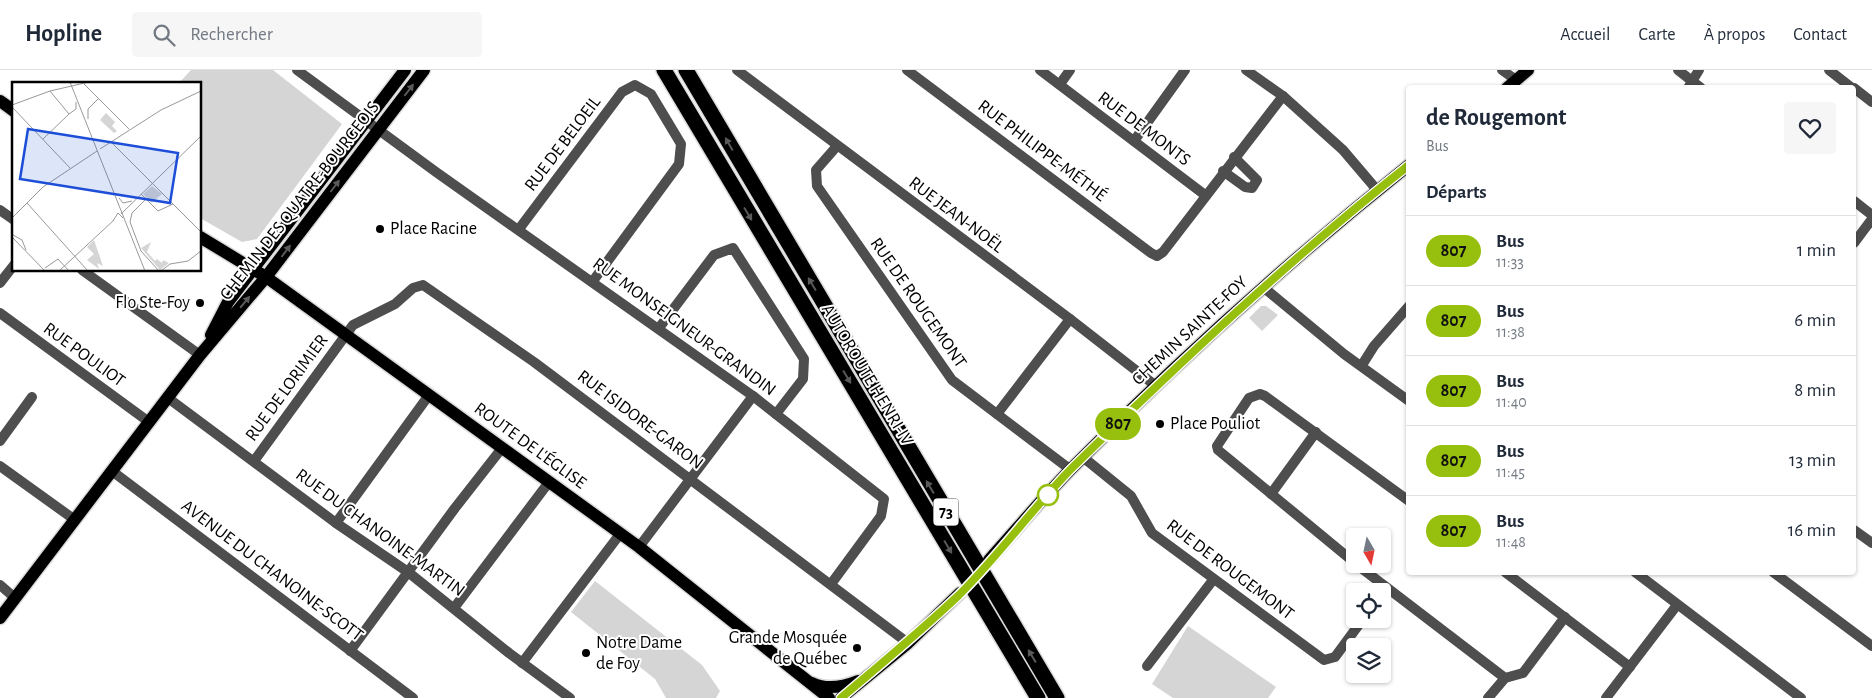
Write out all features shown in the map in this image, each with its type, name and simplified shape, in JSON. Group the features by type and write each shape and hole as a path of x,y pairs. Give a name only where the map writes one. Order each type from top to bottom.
{"highway":[{"path":"653,70 660,81 677,92"},
{"name":"AUTOROUTE HENRI-IV","path":"664,70 1038,698"},
{"name":"AUTOROUTE HENRI-IV","path":"686,70 1057,698"}],"main road":[{"name":"CHEMIN DES QUATRE-BOURGEOIS","path":"201,354 228,302 406,70"},
{"name":"CHEMIN DES QUATRE-BOURGEOIS","path":"0,618 201,354 266,276 424,70"},
{"path":"1512,84 1528,70"},
{"path":"0,101 12,110"},
{"name":"CHEMIN SAINTE-FOY","path":"989,560 1070,470 1156,386 1263,288 1406,167"},
{"name":"ROUTE DE L'ÉGLISE","path":"201,238 266,276 639,547 829,698"},
{"path":"841,698 908,643 960,593"},
{"path":"805,680 819,687 845,686 863,679"},
{"path":"805,680 810,687 812,698"}],"street":[{"name":"RUE MONSEIGNEUR-GRANDIN","path":"299,70 436,172 593,281 753,396 884,499 881,516 831,584"},
{"name":"RUE JEAN-NOËL","path":"737,70 1070,319 1156,386"},
{"name":"RUE PHILIPPE-MÉTHÉ","path":"908,70 1157,256 1163,252 1205,195"},
{"name":"RUE DE MONTS","path":"1040,70 1205,195"},
{"path":"1060,84 1070,70"},
{"path":"1134,141 1185,70"},
{"path":"1246,70 1283,96 1343,150 1377,190"},
{"path":"1502,70 1512,84"},
{"path":"1678,70 1690,84 1699,70"},
{"path":"1829,70 1849,85"},
{"name":"RUE DE BELOEIL","path":"520,230 622,92 635,85 651,94 681,144 679,164 593,281"},
{"path":"1856,90 1872,102"},
{"path":"1205,195 1283,96"},
{"name":"RUE DE ROUGEMONT","path":"837,146 816,170 817,186 952,380 1070,470"},
{"path":"1223,171 1245,187 1252,188 1257,180 1234,157"},
{"path":"1856,203 1872,215"},
{"path":"0,210 12,219"},
{"path":"1856,240 1872,219"},
{"path":"659,328 714,255 733,248 804,359 803,379 776,414"},
{"path":"0,283 12,268"},
{"path":"83,271 201,354"},
{"name":"RUE ISIDORE-GARON","path":"347,334 353,325 362,319 396,304 412,288 423,285 534,362 691,478 908,643"},
{"path":"1263,288 1344,354 1362,365 1406,399"},
{"path":"1362,365 1374,346 1406,309"},
{"name":"RUE POULIOT","path":"0,313 149,422"},
{"path":"997,414 1070,319"},
{"name":"RUE DE LORIMIER","path":"254,461 347,334"},
{"path":"1346,555 1218,450 1217,446 1249,398 1260,394 1316,432 1406,500"},
{"path":"336,523 429,395"},
{"path":"639,547 753,396"},
{"path":"0,441 32,397"},
{"name":"RUE DU CHANOINE-MARTIN","path":"168,398 336,523 408,572 522,663 570,698"},
{"path":"1271,494 1316,432"},
{"path":"350,651 502,448"},
{"name":"RUE DE ROUGEMONT","path":"1084,458 1131,496 1152,534 1324,660 1335,657 1356,628"},
{"path":"0,466 75,520"},
{"name":"AVENUE DU CHANOINE-SCOTT","path":"112,471 413,698"},
{"path":"454,608 549,482"},
{"path":"1856,532 1872,544"},
{"path":"522,663 620,534"},
{"path":"1367,573 1377,583"},
{"path":"1509,575 1630,666"},
{"path":"1639,575 1801,698"},
{"path":"1777,575 1872,646"},
{"path":"1147,666 1213,580"},
{"path":"0,585 15,598"},
{"path":"1391,594 1505,678"},
{"path":"1606,698 1677,605"},
{"path":"1488,698 1505,678 1523,673 1565,618"}],"shaded area":[{"path":"191,70 273,70 342,124 257,239 242,242 201,219 201,82 180,82"},
{"path":"1261,306 1266,306 1278,315 1262,331 1249,318"},
{"path":"595,581 702,665 720,691 716,698 666,698 655,679 571,612"},
{"path":"1188,626 1276,687 1268,698 1173,698 1152,684"}],"bus line":[{"name":"807","path":"841,698 908,643 960,593 1070,470 1156,386 1273,279 1406,167"}],"place":[{"name":"Place Racine","path":"380,229"},
{"name":"Flo Ste-Foy","path":"200,303"},
{"name":"Place Pouliot","path":"1160,424"},
{"name":"Grande Mosquée de Québec","path":"857,648"},
{"name":"Notre Dame de Foy","path":"586,653"}]}
